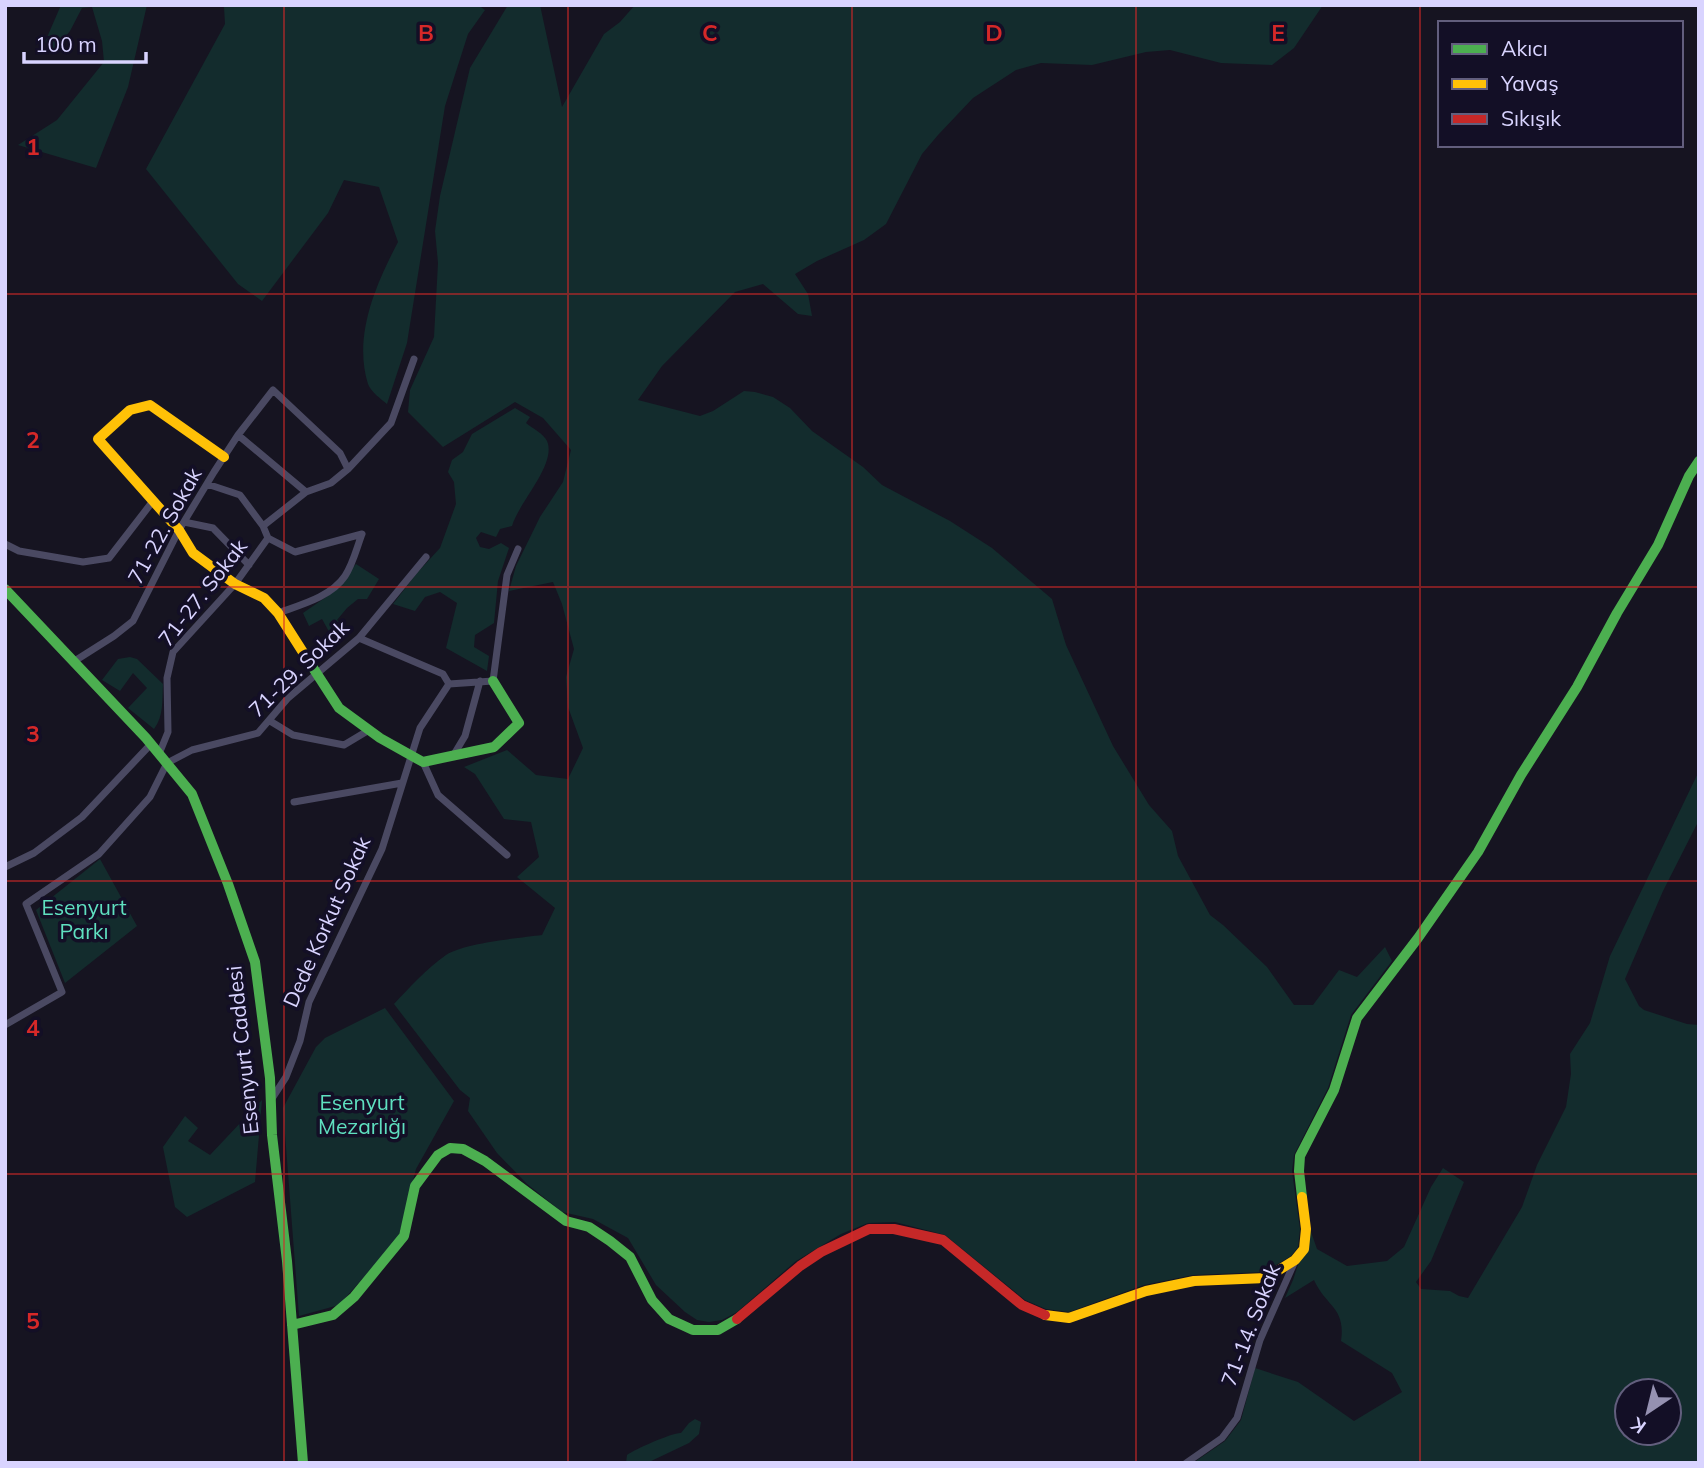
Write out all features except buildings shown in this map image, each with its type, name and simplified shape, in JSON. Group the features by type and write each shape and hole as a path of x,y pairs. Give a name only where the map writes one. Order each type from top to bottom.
{"street":[{"name":"71-27. Sokak","path":"263,526 306,492 331,483 348,469 391,423 414,359"},
{"name":"71-22. Sokak","path":"73,662 133,621 207,484 238,435 273,390 340,453 348,469"},
{"path":"224,457 150,405 130,410 98,439 153,501 182,526 193,553 235,584 264,598 278,613 315,675 339,708 369,730 423,762 494,747 519,723 493,681 507,575 518,549"},
{"path":"238,435 306,492"},
{"path":"292,1325 333,1315 354,1297 404,1236 415,1186 438,1155 450,1148 463,1149 485,1161 503,1177 566,1221 589,1227 610,1241 629,1257 652,1300 669,1319 693,1330 718,1330 741,1317 800,1266 832,1246 869,1229 894,1228 943,1240 1022,1305 1045,1315 1069,1318 1146,1291 1194,1281 1266,1278 1295,1260 1304,1249 1306,1229 1298,1171 1300,1156 1334,1090 1357,1018 1418,938 1478,852 1658,545 1689,476 1699,461"},
{"path":"207,484 240,495 263,526 268,538 295,552 362,534 345,576 332,589 278,613"},
{"path":"5,544 19,551 82,562 109,558 153,501"},
{"path":"182,526 213,528 249,565"},
{"name":"71-27. Sokak","path":"159,754 168,732 167,678 173,652 235,584 268,538"},
{"name":"71-29. Sokak","path":"167,763 192,750 258,733 288,698 359,638 426,556"},
{"name":"Esenyurt Caddesi","path":"5,589 151,744 192,793 255,962 270,1078 272,1135 287,1261 303,1463"},
{"path":"359,638 443,674 449,684 493,681"},
{"path":"452,756 465,736 480,681"},
{"name":"Dede Korkut Sokak","path":"270,1100 286,1077 300,1041 309,1002 382,849 420,728 449,684"},
{"path":"270,720 293,735 344,746 369,730"},
{"path":"5,867 34,853 82,817 151,744"},
{"path":"423,762 438,795 507,855"},
{"path":"5,1025 62,992 26,904 99,854 150,797 167,763"},
{"path":"294,802 402,783"},
{"name":"71-14. Sokak","path":"1186,1463 1222,1438 1237,1418 1260,1340 1295,1260"}],"green space":[{"path":"61,5 147,5 128,87 96,168 18,145 57,120 104,62 102,41 92,7 82,8 70,31 55,50 45,42"},
{"path":"220,5 478,5 485,10 468,34 445,106 407,343 387,404 368,384 363,347 375,293 398,242 379,187 344,180 328,213 262,301 238,284 146,169 225,24 224,7"},
{"path":"508,5 540,5 562,107 604,34 620,22 635,5 1323,5 1294,48 1272,65 1221,63 1170,50 1146,52 1092,65 1041,63 1016,70 973,98 938,135 922,154 886,224 864,240 795,274 808,294 812,316 798,314 763,284 735,292 662,366 638,400 700,416 744,391 773,397 790,408 812,431 863,467 882,485 950,521 992,548 1052,599 1066,645 1113,746 1149,805 1172,831 1178,856 1210,915 1267,967 1294,1005 1313,1005 1339,970 1357,977 1385,947 1392,961 1351,1015 1328,1088 1294,1155 1292,1171 1300,1229 1298,1247 1291,1256 1264,1272 1193,1275 1144,1285 1069,1312 1046,1309 1025,1300 945,1235 895,1222 868,1223 841,1234 796,1261 737,1312 722,1320 697,1320 656,1285 628,1238 593,1219 562,1212 527,1184 497,1153 468,1111 470,1098 460,1090 394,1004 418,978 454,951 542,935 555,908 517,877 539,857 531,822 504,819 475,774 464,767 507,750 536,775 568,779 583,748 568,707 566,677 574,649 553,582 509,591 516,566 540,517 563,482 571,450 543,418 515,402 443,447 408,412 410,390 434,337 438,263 435,231 440,196 470,68"},
{"path":"515,408 530,417 526,423 545,438 549,450 542,472 512,526 500,529 496,537 481,532 476,538 480,547 489,549 501,543 509,548 498,581 494,623 475,635 474,647 489,656 487,671 446,648 457,603 440,592 425,597 415,611 393,604 440,548 456,504 454,482 448,472 452,460 463,452 472,434"},
{"path":"356,564 379,579 367,599 358,599 347,608 337,620 342,624 332,637 322,619 309,626 303,613 329,595"},
{"path":"118,659 137,659 163,684 161,713 154,729 128,708 147,688 133,673 120,691 102,680"},
{"path":"1699,771 1699,820 1663,891 1625,979 1639,1006 1644,1010 1687,1024 1699,1025 1699,1463 1193,1463 1225,1441 1241,1420 1255,1368 1298,1382 1354,1421 1402,1392 1392,1373 1341,1341 1341,1321 1338,1314 1314,1280 1285,1298 1310,1229 1317,1249 1347,1266 1387,1261 1404,1247 1431,1187 1443,1168 1464,1182 1431,1261 1416,1282 1421,1289 1450,1291 1468,1298 1522,1207 1537,1165 1566,1107 1571,1074 1570,1054 1590,1023 1610,956"},
{"name":"Esenyurt Parkı","path":"100,859 137,926 65,983 36,910"},
{"name":"Esenyurt Mezarlığı","path":"385,1008 454,1101 416,1169 398,1239 339,1305 299,1316 283,1108 316,1047 325,1038"},
{"path":"262,1100 255,1182 187,1217 175,1207 163,1147 185,1116 198,1128 188,1141 210,1155"},
{"path":"695,1419 701,1422 699,1434 689,1443 647,1463 626,1463 627,1455 654,1441 681,1433"}],"traffic: fast":[{"path":"1302,1197 1300,1156 1334,1090 1357,1018 1418,938 1478,852 1658,545 1689,476 1699,461"},
{"path":"5,589 146,738 192,794 228,884 255,962 270,1078 272,1135 287,1261 303,1463"},
{"path":"306,657 339,708 380,738 423,762 494,747 519,723 493,681"},
{"path":"292,1325 333,1315 354,1297 404,1236 415,1186 438,1155 450,1148 463,1149 485,1161 566,1221 589,1227 610,1241 630,1257 652,1300 669,1319 693,1330 718,1330 737,1319"}],"traffic: slow":[{"path":"224,457 150,405 130,410 98,439 179,530 193,553 235,584 264,598 278,613 306,657"},
{"path":"1045,1315 1069,1318 1146,1291 1194,1281 1266,1278 1295,1260 1304,1249 1306,1229 1302,1197"}],"traffic: jam":[{"path":"737,1319 800,1266 821,1252 869,1229 894,1229 943,1240 1022,1305 1045,1315"}]}
